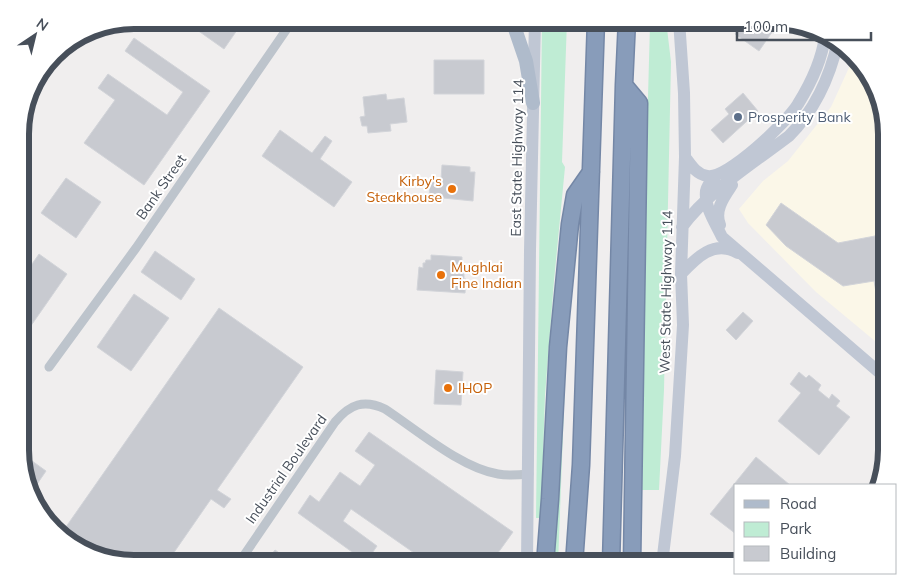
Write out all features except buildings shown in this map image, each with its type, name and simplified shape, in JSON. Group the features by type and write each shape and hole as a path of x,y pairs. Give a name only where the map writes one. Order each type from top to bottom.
{"highway":[{"path":"575,555 581,464 596,29"},
{"path":"612,555 627,29"},
{"path":"624,85 639,103 632,555"},
{"path":"546,555 558,348 570,224 575,194 591,172"}],"main road":[{"path":"515,29 526,61 533,104"},
{"name":"East State Highway 114","path":"529,474 529,287 536,29"},
{"name":"West State Highway 114","path":"663,555 675,456 682,325 681,274 685,157 684,93 680,29"},
{"path":"682,227 692,212 789,136 799,126 802,109 819,62 824,42"},
{"path":"836,50 826,84 802,109 786,120 752,152 724,173 715,177 706,191 707,200 711,215 722,237 878,371"},
{"path":"685,157 700,174 715,177"},
{"path":"740,173 722,199 718,214 719,224 758,268"},
{"path":"681,274 697,256 713,249 724,248 734,251 758,268"},
{"path":"527,555 529,474"}],"street":[{"name":"Bank Street","path":"49,368 136,248 288,29"},
{"name":"Industrial Boulevard","path":"244,555 335,422 342,414 361,404 374,404 385,409 470,464 488,472 529,474"}],"shaded area":[{"path":"851,64 864,81 870,94 875,107 878,127 878,344 816,292 748,223 739,209 763,181 788,161 831,107"}],"green space":[{"path":"542,29 567,29 562,162 565,167 545,395 541,518 536,518"},
{"path":"650,29 667,29 671,62 664,390 659,490 642,490 645,203"},
{"path":"563,355 566,355 558,555 551,555"}],"place":[{"name":"Prosperity Bank","path":"738,117"},
{"name":"Kirby's Steakhouse","path":"452,189"},
{"name":"Mughlai Fine Indian","path":"441,275"},
{"name":"IHOP","path":"448,388"}]}
